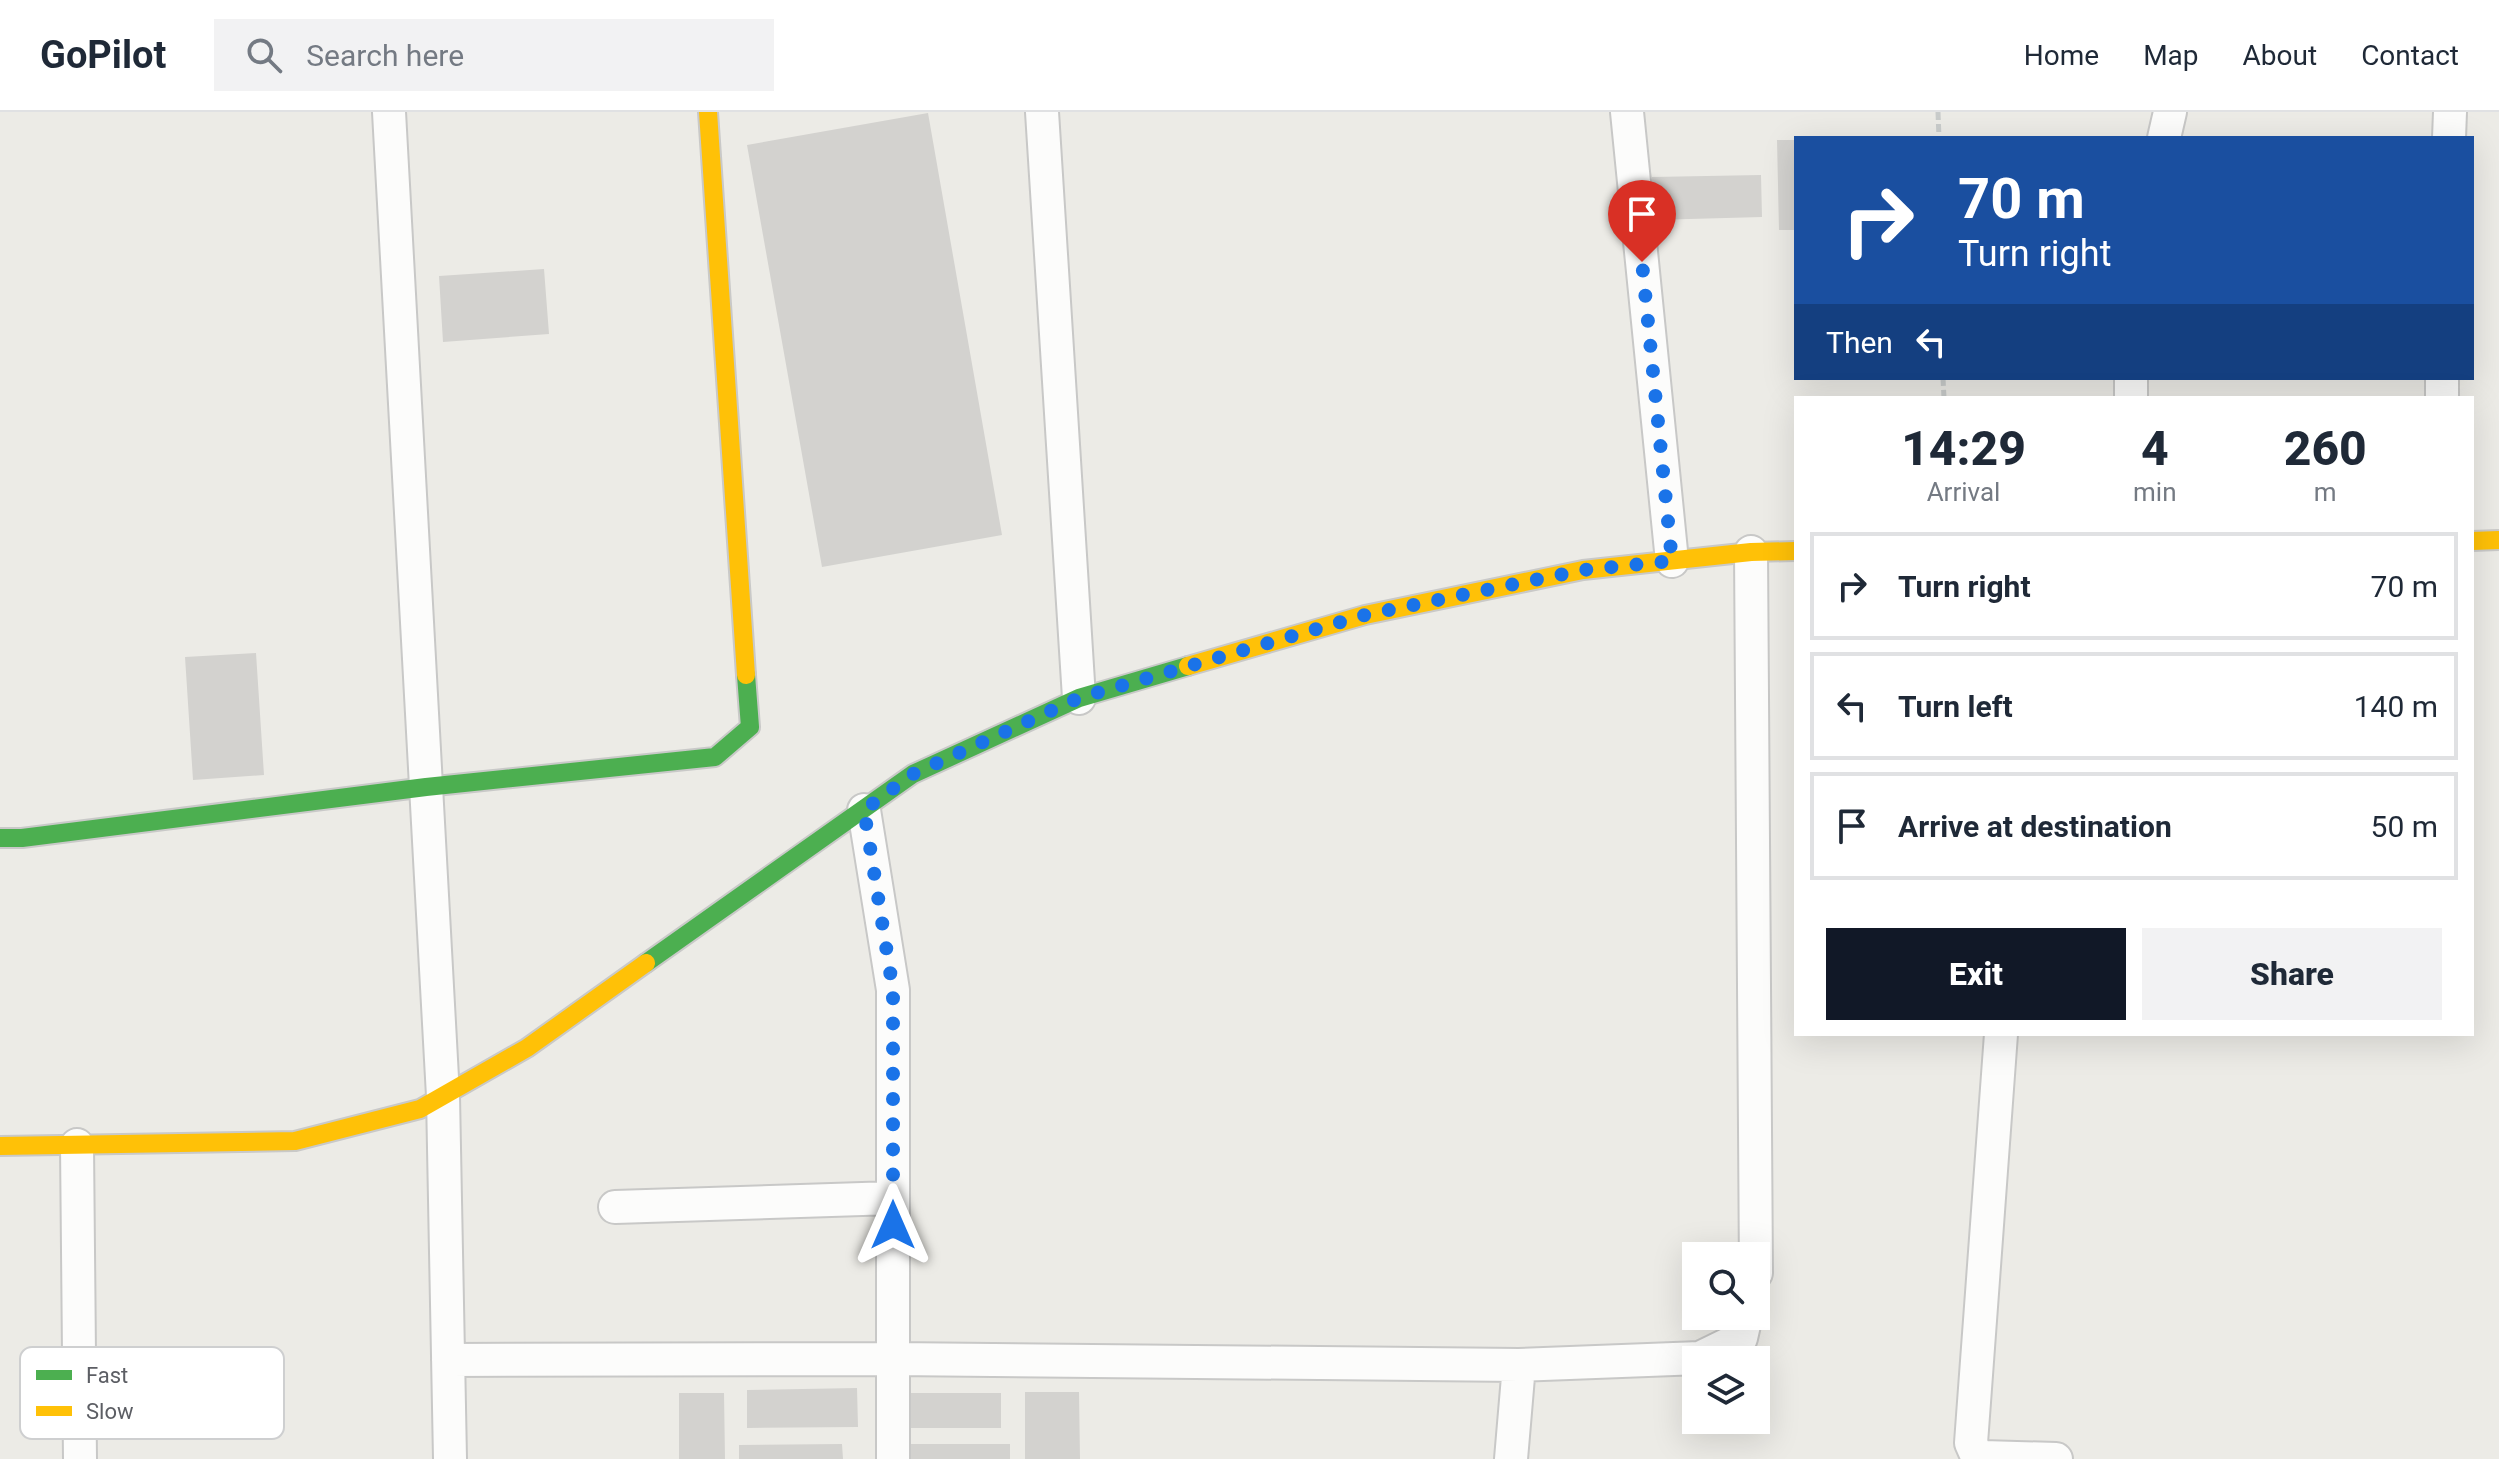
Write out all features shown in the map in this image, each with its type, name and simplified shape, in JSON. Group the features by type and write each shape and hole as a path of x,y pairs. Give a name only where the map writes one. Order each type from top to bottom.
{"street":[{"path":"389,112 443,1096 450,1459"},
{"path":"0,838 22,838 426,787 715,757 750,727 708,112"},
{"path":"1042,112 1079,698"},
{"path":"1627,112 1672,561"},
{"path":"2164,136 2170,112"},
{"path":"2449,136 2450,112"},
{"path":"2474,541 2499,540"},
{"path":"0,1146 295,1141 420,1109 527,1048 913,774 1079,698 1365,615 1583,570 1751,552 1794,551"},
{"path":"1751,552 1756,1242"},
{"path":"864,810 893,990 893,1459"},
{"path":"2001,1036 1971,1443 1975,1452 1983,1457 2056,1459"},
{"path":"77,1145 79,1347"},
{"path":"615,1207 893,1198"},
{"path":"448,1360 893,1359 1519,1365 1700,1358 1741,1338 1743,1330"},
{"path":"1511,1459 1519,1365"},
{"path":"80,1439 80,1459"}],"path":[{"path":"1938,112 1939,136"}],"building":[{"path":"928,113 1002,535 822,567 747,145"},
{"path":"1777,140 1794,140 1794,230 1779,230"},
{"path":"1761,175 1762,217 1653,220 1652,177"},
{"path":"544,269 549,334 443,342 439,276"},
{"path":"256,653 264,775 193,780 185,657"},
{"path":"857,1388 858,1427 747,1428 747,1390"},
{"path":"1025,1392 1079,1392 1080,1459 1025,1459"},
{"path":"679,1393 724,1393 725,1459 679,1459"},
{"path":"911,1393 1001,1393 1001,1428 911,1428"},
{"path":"842,1444 843,1459 739,1459 739,1445"},
{"path":"910,1444 1010,1444 1010,1459 910,1459"}],"traffic: fast":[{"path":"646,963 913,774 1079,698 1188,666"},
{"path":"0,838 22,838 426,787 715,757 750,727 746,675"}],"traffic: slow":[{"path":"708,112 746,675"},
{"path":"2474,541 2499,540"},
{"path":"1188,666 1365,615 1583,570 1751,552 1794,551"},
{"path":"0,1146 295,1141 420,1109 527,1048 646,963"}],"route":[{"path":"893,1225 893,990 864,810 913,774 1079,698 1365,615 1583,570 1672,561 1642,262"}]}
